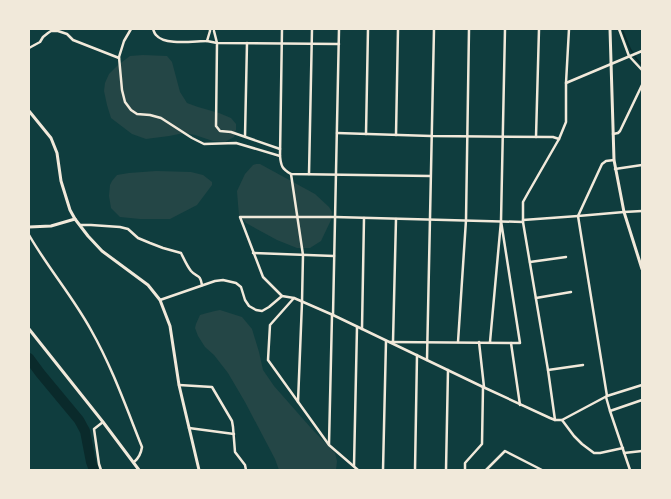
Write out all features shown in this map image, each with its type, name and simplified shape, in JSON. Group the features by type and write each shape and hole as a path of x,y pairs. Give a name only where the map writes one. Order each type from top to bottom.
{"street":[{"path":"131,29 124,41 119,58 122,90 125,102 131,110 137,114 161,118 204,144 236,143 280,156"},
{"path":"153,29 156,35 169,42 207,41 217,43 339,44"},
{"path":"211,30 217,29"},
{"path":"282,29 280,163 284,170 291,174 430,176"},
{"path":"309,174 312,29"},
{"path":"329,445 339,29"},
{"path":"366,134 368,29"},
{"path":"396,135 398,29"},
{"path":"427,360 434,29"},
{"path":"458,342 466,220 469,29"},
{"path":"490,342 501,221 505,29"},
{"path":"536,137 539,29"},
{"path":"555,420 523,221 523,202 559,139 566,122 566,83 569,29"},
{"path":"610,29 612,134 615,168 624,212 642,269"},
{"path":"619,29 632,55 642,70"},
{"path":"29,48 40,42 43,37 51,31 58,30 67,34 73,40 119,58"},
{"path":"207,41 211,30"},
{"path":"211,30 217,43 216,126 220,131 245,136 280,149"},
{"path":"245,136 247,43"},
{"path":"566,83 642,51"},
{"path":"612,134 618,134 620,131 642,85"},
{"path":"29,111 51,138 57,153 64,192 70,210 75,219 102,251 148,285 160,300 170,326 179,386 199,470"},
{"path":"337,133 431,136 553,137 559,139"},
{"path":"614,160 606,161 602,164 578,216 606,396 630,470"},
{"path":"615,168 642,165"},
{"path":"291,174 303,255 298,402"},
{"path":"642,211 523,221 335,217 240,217 263,278 282,296 294,298 332,315 550,418 562,420 606,396 642,385"},
{"path":"362,329 364,218"},
{"path":"29,227 51,226 75,219"},
{"path":"393,342 396,219"},
{"path":"387,341 520,343 501,221"},
{"path":"80,225 120,226 128,229 138,238 181,254 191,270 200,277 202,285"},
{"path":"29,235 90,329 107,361 142,447 138,459 134,462"},
{"path":"253,253 334,256"},
{"path":"530,262 566,257"},
{"path":"160,300 202,285 223,280 236,283 241,287 245,300 249,306 256,310 262,311 282,296"},
{"path":"536,298 571,292"},
{"path":"294,298 270,325 268,360 329,445 358,470"},
{"path":"354,466 357,327"},
{"path":"29,329 139,470"},
{"path":"383,470 387,341"},
{"path":"464,470 465,463 482,444 484,388 479,342"},
{"path":"511,342 520,404"},
{"path":"415,470 417,355"},
{"path":"548,370 584,365"},
{"path":"446,470 448,370"},
{"path":"179,386 212,387 230,416 234,428 235,452 245,465 246,470"},
{"path":"610,410 642,400"},
{"path":"562,420 574,436 594,453 623,448"},
{"path":"101,470 94,429 102,422"},
{"path":"189,428 234,434"},
{"path":"486,470 505,451 542,470"},
{"path":"624,453 642,451"}],"shaded area":[{"path":"130,56 167,56 172,62 180,92 187,103 231,118 236,124 234,137 225,142 213,141 184,133 146,139 132,134 111,118 104,91 105,83 109,74"},
{"path":"260,164 315,194 329,207 332,212 331,220 321,241 310,248 297,248 277,240 246,223 239,215 237,191 245,174 253,165"},
{"path":"156,171 191,172 203,175 212,182 212,185 197,205 170,219 120,217 111,208 109,196 112,181 117,175"},
{"path":"220,310 242,317 252,329 263,370 274,386 335,453 337,461 336,470 279,470 275,459 228,373 214,355 205,347 195,328 200,315"}],"waterway":[{"path":"622,29 632,53 642,65"},
{"path":"29,358 79,420 85,431 94,470"}]}
